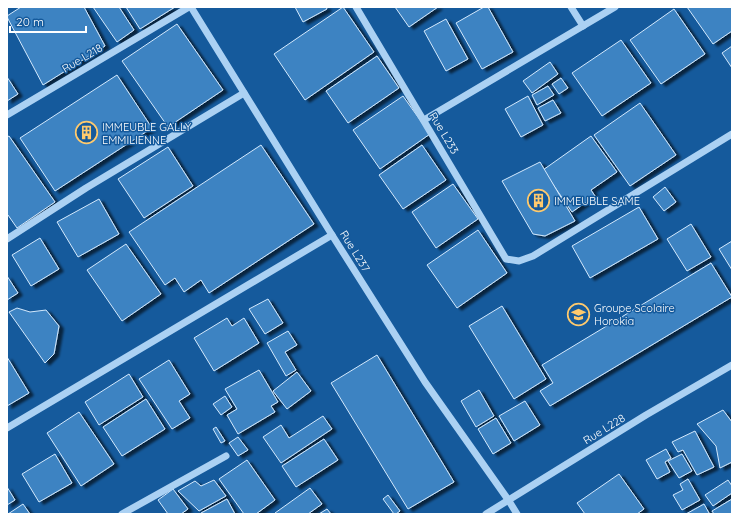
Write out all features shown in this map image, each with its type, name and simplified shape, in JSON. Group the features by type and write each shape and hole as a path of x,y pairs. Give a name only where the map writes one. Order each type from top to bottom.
{"street":[{"name":"Rue L237","path":"190,7 332,236 425,382 517,514"},
{"name":"Rue L218","path":"7,116 190,7"},
{"name":"Rue L233","path":"356,7 506,259 519,261 533,256 732,134"},
{"path":"571,7 583,26"},
{"path":"424,120 615,7"},
{"path":"7,238 86,188 244,93"},
{"path":"7,428 332,236"},
{"name":"Rue L228","path":"487,513 509,501 646,415 732,365"},
{"path":"122,514 226,456"}],"building":[{"path":"21,7 84,7 105,46 43,85 7,17"},
{"path":"93,7 119,7 134,30 117,42"},
{"path":"126,7 175,7 140,29"},
{"path":"295,7 326,7 327,9 303,22"},
{"path":"343,7 374,52 305,100 274,54"},
{"path":"395,7 438,7 409,27"},
{"path":"484,7 488,7 513,52 482,69 456,23"},
{"path":"687,7 732,7 732,31 713,44"},
{"path":"674,9 705,54 661,84 630,40"},
{"path":"446,19 468,59 446,71 424,31"},
{"path":"177,24 223,90 168,127 122,61"},
{"path":"621,40 651,83 602,116 572,73"},
{"path":"732,46 732,68 722,53"},
{"path":"377,56 399,88 348,123 326,91"},
{"path":"550,62 558,74 532,93 523,81"},
{"name":"IMMEUBLE GALLY EMMILIENNE","path":"117,75 152,128 55,191 20,138"},
{"path":"7,77 18,94 7,101"},
{"path":"561,78 568,88 559,94 552,84"},
{"path":"548,86 554,95 537,105 532,95"},
{"path":"403,96 430,134 380,169 353,130"},
{"path":"528,96 543,125 521,137 505,109"},
{"path":"553,100 561,113 545,121 538,108"},
{"path":"640,103 676,155 630,186 594,135"},
{"path":"9,136 55,202 17,228 8,215 7,216 7,137"},
{"path":"591,136 617,172 591,190 595,196 572,212 543,170"},
{"path":"261,145 314,224 209,293 201,280 184,292 175,278 165,285 129,232"},
{"path":"422,145 446,180 403,209 379,175"},
{"path":"168,147 193,186 144,218 118,179"},
{"name":"IMMEUBLE SAME","path":"540,162 575,221 545,236 533,234 502,181"},
{"path":"453,184 478,219 436,248 412,212"},
{"path":"665,187 676,202 664,211 653,197"},
{"path":"99,199 119,234 78,257 57,222"},
{"path":"639,207 658,239 590,278 572,246"},
{"path":"691,224 711,257 687,271 667,239"},
{"path":"478,230 507,273 457,308 427,265"},
{"path":"40,238 59,269 31,286 12,255"},
{"path":"732,241 732,270 719,249"},
{"path":"126,244 161,294 122,321 87,270"},
{"path":"711,263 732,297 550,406 540,391 553,383 542,365"},
{"path":"7,276 18,293 7,300"},
{"path":"268,299 283,323 265,334 249,309"},
{"path":"502,306 546,379 514,399 469,326"},
{"path":"17,308 30,312 46,310 59,326 54,354 45,363 9,312"},
{"path":"227,318 232,326 244,318 259,343 214,371 194,338"},
{"path":"288,331 297,345 285,352 296,370 286,376 267,343"},
{"path":"377,355 454,482 408,509 331,383"},
{"path":"7,357 29,393 7,406"},
{"path":"169,360 190,394 179,401 190,418 172,429 139,379"},
{"path":"259,370 278,402 271,406 275,412 238,434 227,415 237,409 225,389"},
{"path":"297,372 311,391 287,409 273,391"},
{"path":"129,374 143,397 99,425 85,402"},
{"path":"479,390 494,416 476,427 461,401"},
{"path":"225,396 232,407 221,415 213,404"},
{"path":"146,399 165,429 122,456 103,427"},
{"path":"525,401 540,425 514,441 499,416"},
{"path":"723,410 732,422 732,462 720,468 716,446 697,424"},
{"path":"79,412 114,464 81,486 47,433"},
{"path":"323,416 332,429 281,463 263,437 281,425 289,438"},
{"path":"496,418 511,443 493,454 478,429"},
{"path":"216,427 225,441 221,443 213,429"},
{"path":"695,431 714,467 697,475 683,450 678,452 672,442"},
{"path":"238,437 248,450 238,456 229,443"},
{"path":"324,439 338,460 296,487 282,466"},
{"path":"666,449 671,458 665,462 670,472 657,479 646,460"},
{"path":"55,454 72,483 39,502 22,474"},
{"path":"682,454 692,471 679,478 668,461"},
{"path":"247,460 275,500 256,514 244,514 219,479"},
{"path":"619,474 644,509 637,514 585,514 577,503"},
{"path":"688,479 700,500 682,510 673,495 683,490 680,484"},
{"path":"214,480 226,496 199,511 178,491 195,481 201,486"},
{"path":"728,480 732,486 732,493 713,506 705,495"},
{"path":"7,487 15,500 7,505"},
{"path":"310,488 322,504 308,514 275,513"},
{"path":"173,489 188,509 181,514 168,514 158,500"},
{"path":"388,495 400,511 396,514 394,514 383,499"},
{"path":"227,499 235,514 201,514 201,513"},
{"path":"732,499 732,514 714,514 712,511"},
{"path":"23,504 30,514 8,514"},
{"path":"704,504 709,513 708,514 686,514"},
{"path":"327,509 331,514 319,514"}],"place":[{"name":"IMMEUBLE GALLY EMMILIENNE","path":"86,133"},
{"name":"IMMEUBLE SAME","path":"539,201"},
{"name":"Groupe Scolaire Horokia","path":"578,314"}]}
